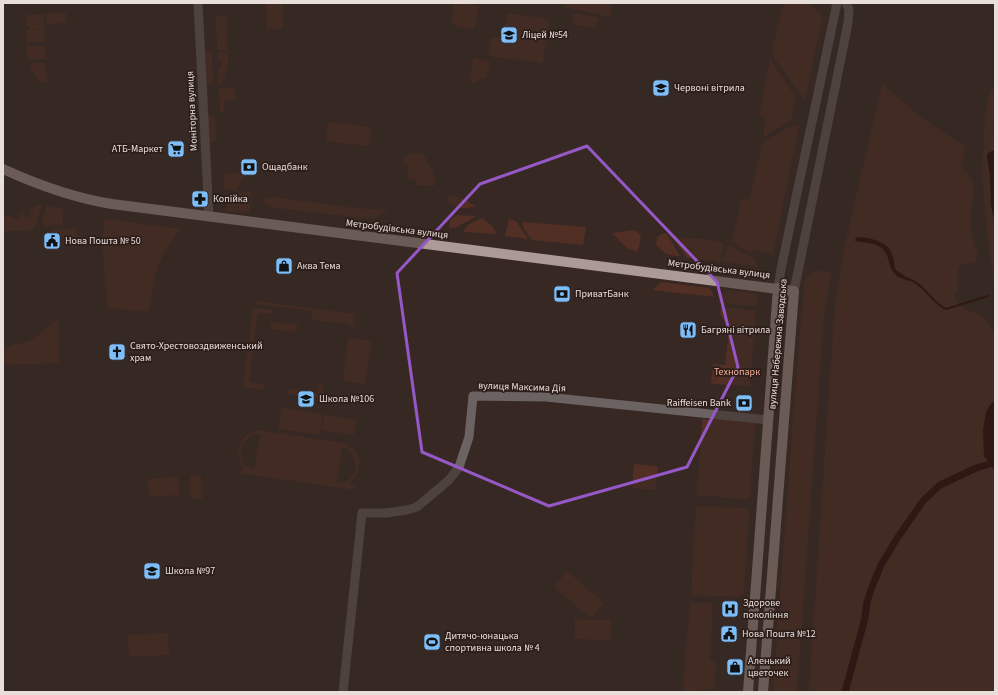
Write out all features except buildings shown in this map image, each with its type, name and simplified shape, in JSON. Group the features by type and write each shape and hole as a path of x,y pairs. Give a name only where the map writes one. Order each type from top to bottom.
{"main road":[{"name":"Метробудівська вулиця","path":"3,168 50,189 80,198 112,204 794,291"},
{"name":"вулиця Набережна Заводська","path":"748,692 778,288"},
{"name":"вулиця Набережна Заводська","path":"763,692 794,291"}],"street":[{"name":"Моніторна вулиця","path":"198,3 209,217"},
{"name":"вулиця Набережна Заводська","path":"778,288 837,3"},
{"name":"вулиця Набережна Заводська","path":"794,291 848,23 849,9 846,3"},
{"name":"вулиця Максима Дія","path":"343,692 362,513 386,513 417,507 450,480 460,467 469,437 473,396 546,397 768,420"}],"highlighted area":[{"path":"587,146 717,282 738,367 687,467 549,506 422,452 397,273 480,184"}],"green space":[{"path":"266,3 282,3 283,29 267,29"},
{"path":"455,3 463,3 461,12 464,3 479,6 474,30 458,27 451,21"},
{"path":"565,3 612,3 610,17 565,7"},
{"path":"784,3 807,3 823,16 805,99 773,56 773,46"},
{"path":"66,13 66,23 47,24 46,14"},
{"path":"507,13 549,19 543,63 488,56 491,37 504,38"},
{"path":"574,13 598,18 595,28 572,24"},
{"path":"26,15 44,15 44,29 30,29 30,27 27,27"},
{"path":"216,16 226,16 227,50 217,50"},
{"path":"26,30 44,30 45,42 27,43"},
{"path":"27,46 45,46 45,59 27,59"},
{"path":"204,47 212,55 213,84 206,84"},
{"path":"228,52 228,67 222,83 218,83 218,70 223,63 217,59 217,53"},
{"path":"473,58 490,63 487,77 484,79 480,78 477,82 472,83 470,81"},
{"path":"770,59 795,96 791,120 763,137 766,117 759,116"},
{"path":"31,63 45,63 47,82 40,82 31,71"},
{"path":"882,84 926,121 966,147 961,166 970,177 973,185 971,229 978,255 975,262 961,264 958,269 958,290 954,293 959,306 976,313 985,319 989,323 995,335 995,400 990,405 984,456 995,471 995,692 809,692 834,316 843,254"},
{"path":"235,88 235,100 224,101 225,112 220,112 219,89"},
{"path":"994,88 995,121 993,124 993,130 995,131 995,150 990,151 989,168 991,206 995,222 995,293 982,172 985,120 990,90"},
{"path":"208,116 215,116 216,141 209,142"},
{"path":"328,122 371,127 369,146 326,141"},
{"path":"799,126 773,254 753,249 752,253 731,241 739,214 741,198 749,200 763,143 789,127"},
{"path":"415,153 423,154 430,165 435,186 417,185 416,180 407,179 408,165 402,163 407,156"},
{"path":"247,173 236,189 224,190 223,174"},
{"path":"251,192 250,210 248,213 225,211 226,207 236,193"},
{"path":"450,195 464,199 475,206 462,208 455,206 449,202 448,198"},
{"path":"273,197 354,208 389,210 375,218 362,218 277,208 265,204 264,199"},
{"path":"36,205 42,205 34,229 3,231 3,214 18,220 23,210 23,217 29,217 30,210"},
{"path":"47,206 63,209 63,225 45,226 41,221"},
{"path":"457,215 475,217 455,228 449,228 451,220"},
{"path":"482,218 492,226 497,234 464,232 468,225"},
{"path":"106,219 180,229 161,259 155,275 150,307 147,312 108,308 102,235 104,233 104,221"},
{"path":"509,219 516,221 528,239 505,236"},
{"path":"522,222 586,227 583,245 532,240 524,229"},
{"path":"77,228 77,237 52,238 51,230"},
{"path":"634,230 641,235 637,252 627,248 612,233"},
{"path":"664,233 667,234 680,256 666,254 656,245 657,237"},
{"path":"671,235 724,243 720,262 687,258"},
{"path":"728,245 754,258 758,267 723,262"},
{"path":"724,266 760,270 758,278 721,273"},
{"path":"815,270 831,273 824,315 797,692 773,692 805,277"},
{"path":"661,282 709,288 714,297 652,290"},
{"path":"727,290 758,294 756,306 719,303 721,294"},
{"path":"256,301 355,314 353,329 348,324 311,320 312,311 256,304"},
{"name":"Технопарк","path":"721,306 756,311 750,386 711,384 713,364 725,365 729,329 720,314"},
{"path":"253,308 272,310 272,314 258,313 249,382 264,384 263,390 243,387"},
{"path":"58,318 59,363 3,365 5,352 8,348 31,340"},
{"path":"271,322 298,325 297,332 270,329"},
{"path":"348,338 371,341 365,384 343,381"},
{"path":"319,384 324,385 323,393 319,398 286,394 287,388 318,392"},
{"path":"282,407 323,414 320,435 278,429"},
{"path":"324,415 356,420 354,435 322,430"},
{"path":"715,418 755,423 750,497 744,499 697,495 702,419 711,420"},
{"path":"258,430 344,443 355,451 358,457 359,468 357,474 348,484 355,486 354,490 241,473 242,468 244,468 238,456 239,445 251,432","holes":["260,434 254,470 247,467 243,462 241,450 247,439","342,447 353,455 355,468 354,474 350,479 337,483"]},
{"path":"634,464 658,466 656,490 632,488"},
{"path":"201,475 202,499 191,499 190,476"},
{"path":"178,477 179,495 149,497 148,479"},
{"path":"696,506 745,508 749,511 744,594 737,597 691,595"},
{"path":"567,571 604,603 591,618 554,587"},
{"path":"690,603 713,603 710,659 716,663 714,689 686,692 683,688"},
{"path":"575,619 611,620 610,640 575,639"},
{"path":"168,633 169,655 129,657 128,635"}],"shaded area":[{"path":"995,150 995,222 991,206 990,175 987,157 988,153"},
{"path":"856,237 872,239 886,246 892,254 896,270 910,278 909,281 895,274 890,266 884,250 872,243 855,241"},
{"path":"995,400 995,471 984,456 983,430 986,412"}],"waterway":[{"path":"909,279 919,285 936,302 946,309 988,296"},
{"path":"845,692 872,587 881,565 896,540 923,501 940,485 976,468 990,464"}],"place":[{"name":"Ліцей №54","path":"509,35"},
{"name":"Червоні вітрила","path":"661,88"},
{"name":"АТБ-Маркет","path":"176,149"},
{"name":"Ощадбанк","path":"249,167"},
{"name":"Копійка","path":"200,199"},
{"name":"Нова Пошта № 50","path":"52,241"},
{"name":"Аква Тема","path":"284,266"},
{"name":"ПриватБанк","path":"562,294"},
{"name":"Багряні вітрила","path":"688,330"},
{"name":"Свято-Хрестовоздвиженський храм","path":"117,352"},
{"name":"Школа №106","path":"306,399"},
{"name":"Raiffeisen Bank","path":"744,403"},
{"name":"Школа №97","path":"152,571"},
{"name":"Здорове покоління","path":"730,609"},
{"name":"Нова Пошта №12","path":"729,634"},
{"name":"Дитячо-юнацька спортивна школа № 4","path":"432,642"},
{"name":"Аленький цветочек","path":"735,667"}]}
